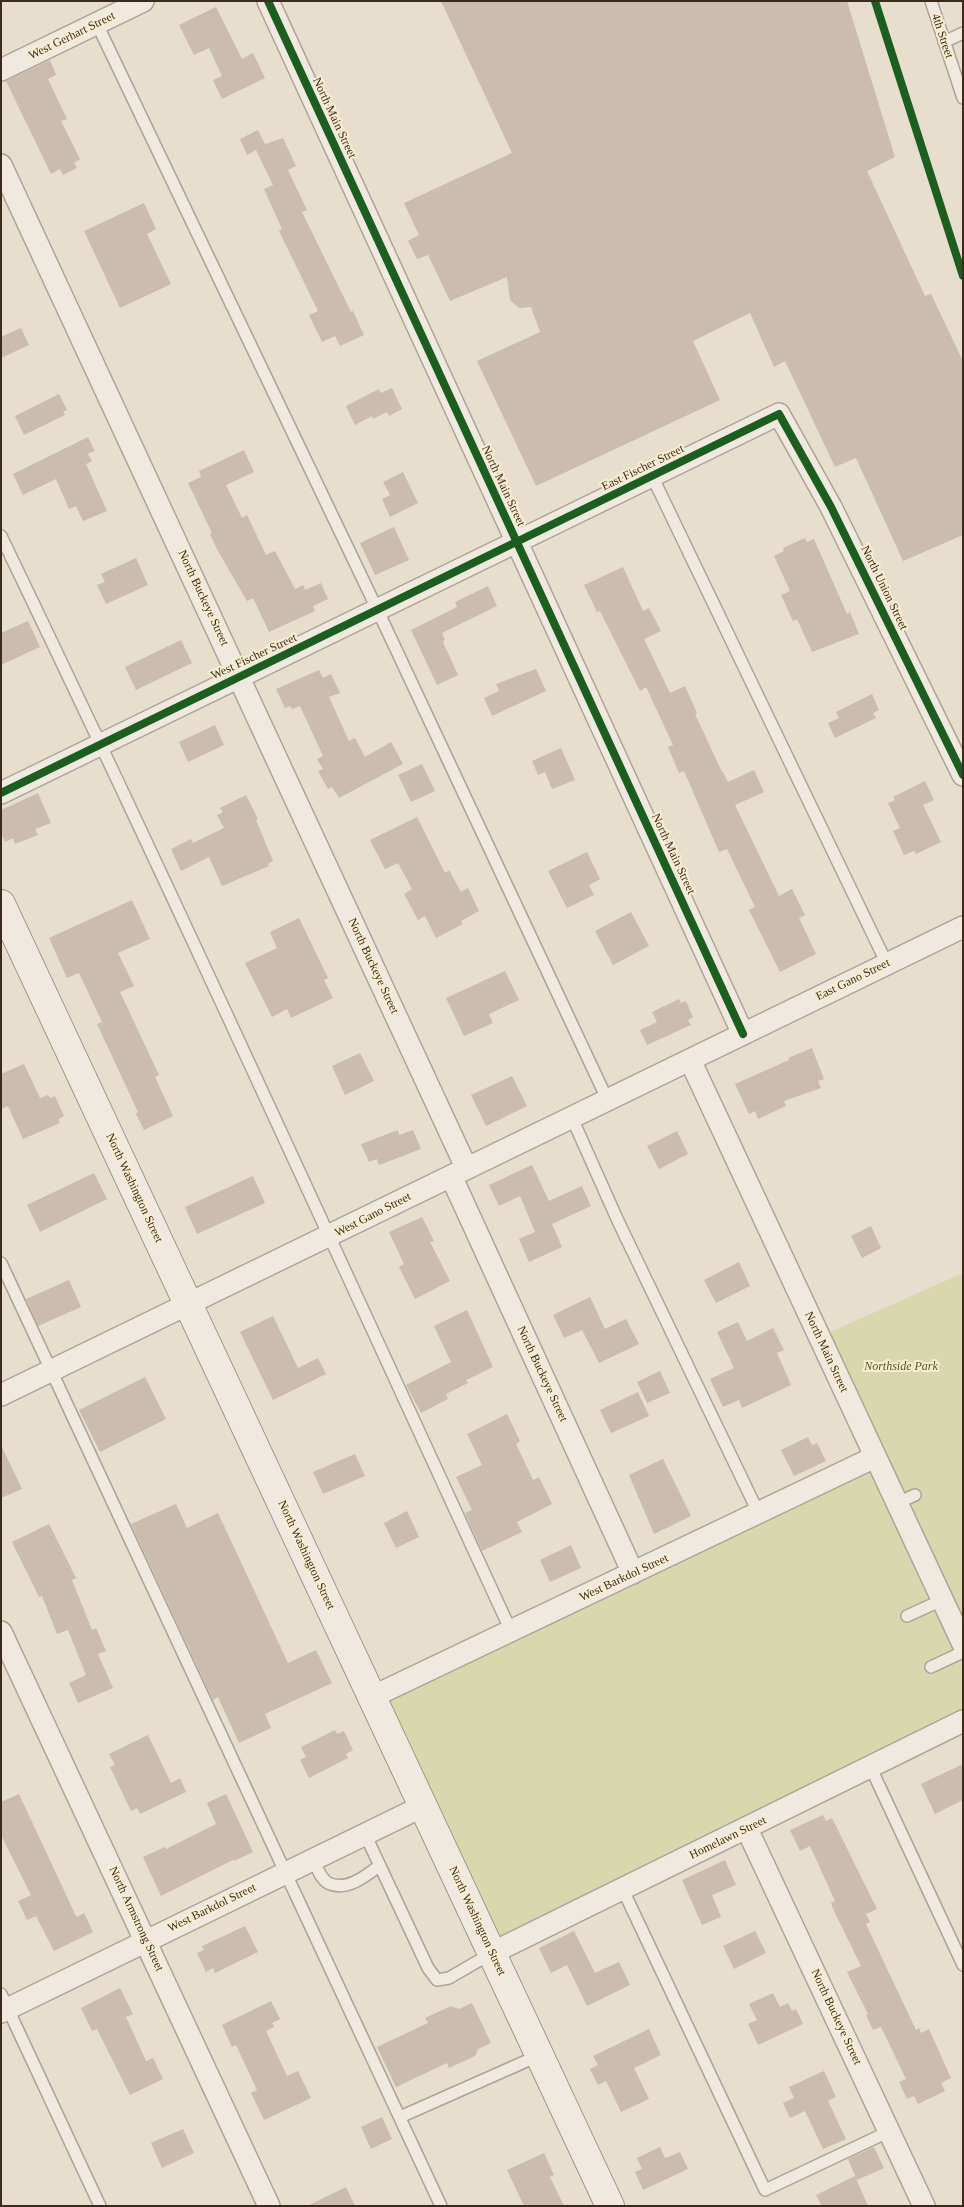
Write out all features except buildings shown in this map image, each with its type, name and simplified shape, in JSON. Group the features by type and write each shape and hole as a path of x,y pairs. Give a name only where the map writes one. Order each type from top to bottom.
{"main road":[{"name":"North Washington Street","path":"1,904 610,2206"}],"street":[{"name":"West Gerhart Street","path":"1,70 143,1"},
{"name":"North Main Street","path":"268,1 743,1034"},
{"name":"North Buckeye Street","path":"1,165 239,676 633,1573"},
{"name":"East Fischer Street","path":"517,542 780,414"},
{"name":"North Union Street","path":"780,414 831,507 963,776"},
{"name":"West Fischer Street","path":"1,793 517,542"},
{"name":"East Gano Street","path":"743,1034 963,927"},
{"name":"West Gano Street","path":"1,1395 743,1034"},
{"name":"North Main Street","path":"690,1060 876,1457 906,1499 942,1600 963,1644"},
{"name":"West Barkdol Street","path":"372,1697 876,1457"},
{"name":"North Armstrong Street","path":"1,1632 269,2206"},
{"name":"Homelawn Street","path":"492,1953 963,1721"},
{"name":"West Barkdol Street","path":"3,2005 146,1941 423,1806"},
{"name":"North Buckeye Street","path":"747,1829 924,2206"}],"lane":[{"name":"4th Street","path":"931,1 963,98"},
{"path":"97,24 378,611 608,1101"},
{"path":"944,42 963,33"},
{"path":"652,476 887,964"},
{"path":"1,536 101,744 331,1236 511,1631"},
{"path":"572,1118 618,1221 759,1514"},
{"path":"1,1263 441,2206"},
{"path":"907,1616 942,1600"},
{"path":"931,1667 963,1652"},
{"path":"870,1766 963,1965"},
{"path":"365,1834 428,1968 437,1980 449,1978 492,1953"},
{"path":"313,1859 320,1875 328,1883 342,1886 364,1879 379,1866"},
{"path":"623,1890 765,2190 890,2131"},
{"path":"3,2005 100,2206"},
{"path":"400,2117 540,2055"}],"green space":[{"name":"Northside Park","path":"963,1273 963,1721 492,1953 372,1697 875,1457 819,1337"}],"cycle path":[{"path":"268,1 743,1034"},
{"path":"875,1 963,276"},
{"path":"1,793 779,414 831,507 963,775"}]}
